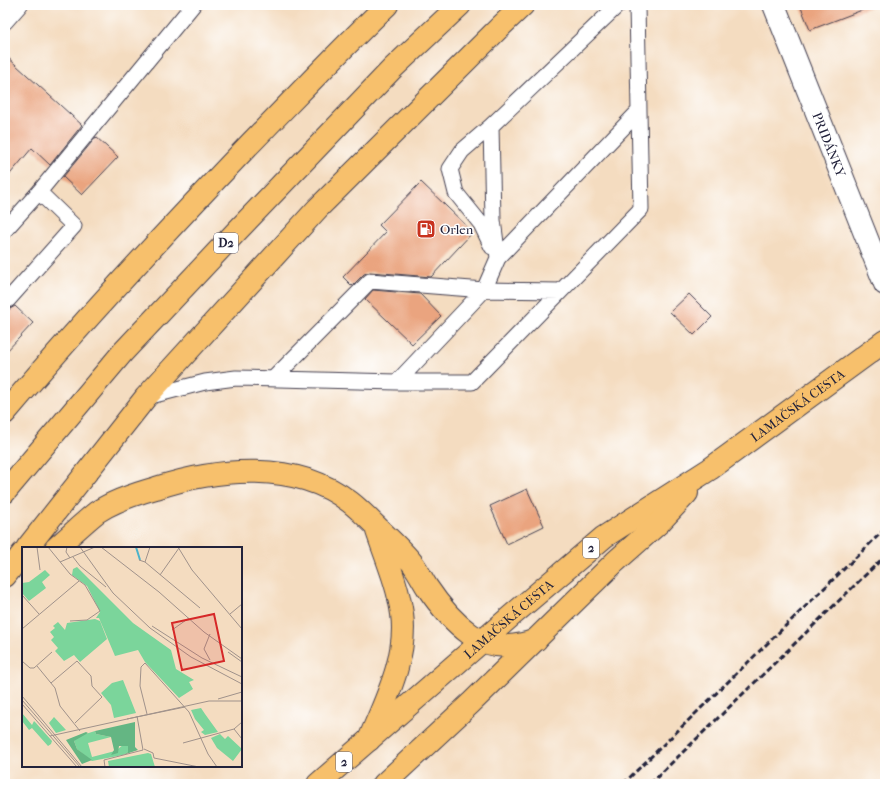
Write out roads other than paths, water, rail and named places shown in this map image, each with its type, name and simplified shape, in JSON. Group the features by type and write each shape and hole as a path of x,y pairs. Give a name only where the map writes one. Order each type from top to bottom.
{"main road":[{"path":"6,411 84,321 199,198 350,40 387,5"},
{"name":"D2","path":"5,492 123,352 392,69 460,5"},
{"path":"28,547 146,397 318,208 523,5"},
{"name":"LAMAČSKÁ CESTA","path":"318,784 604,537 710,469 885,341"},
{"name":"LAMAČSKÁ CESTA","path":"384,784 536,640 615,562 659,523 710,469"},
{"path":"57,547 98,512 131,496 164,485 200,476 236,472 285,474 310,481 336,493 350,502 412,563 448,615 462,628 482,641 497,645 524,645 536,640"},
{"path":"369,740 390,689 399,656 402,632 402,614 374,524"},
{"path":"5,576 22,554"},
{"path":"5,592 22,577"}],"street":[{"name":"PRIDÁNKY","path":"774,5 885,284"}],"lane":[{"path":"5,22 20,5"},
{"path":"5,230 39,192 193,5"},
{"path":"498,258 481,224 456,193 450,169 462,151 491,126 618,5"},
{"path":"146,397 205,382 236,378 397,382 472,382 641,209 637,5"},
{"path":"397,382 484,290 498,258 639,111"},
{"path":"491,126 493,220 498,258"},
{"path":"8,300 74,226 39,192"},
{"path":"274,378 370,281 484,290 561,291"}],"railway":[{"path":"623,784 885,529"},
{"path":"650,784 885,556"}],"place":[{"name":"Orlen","path":"426,229"}]}
